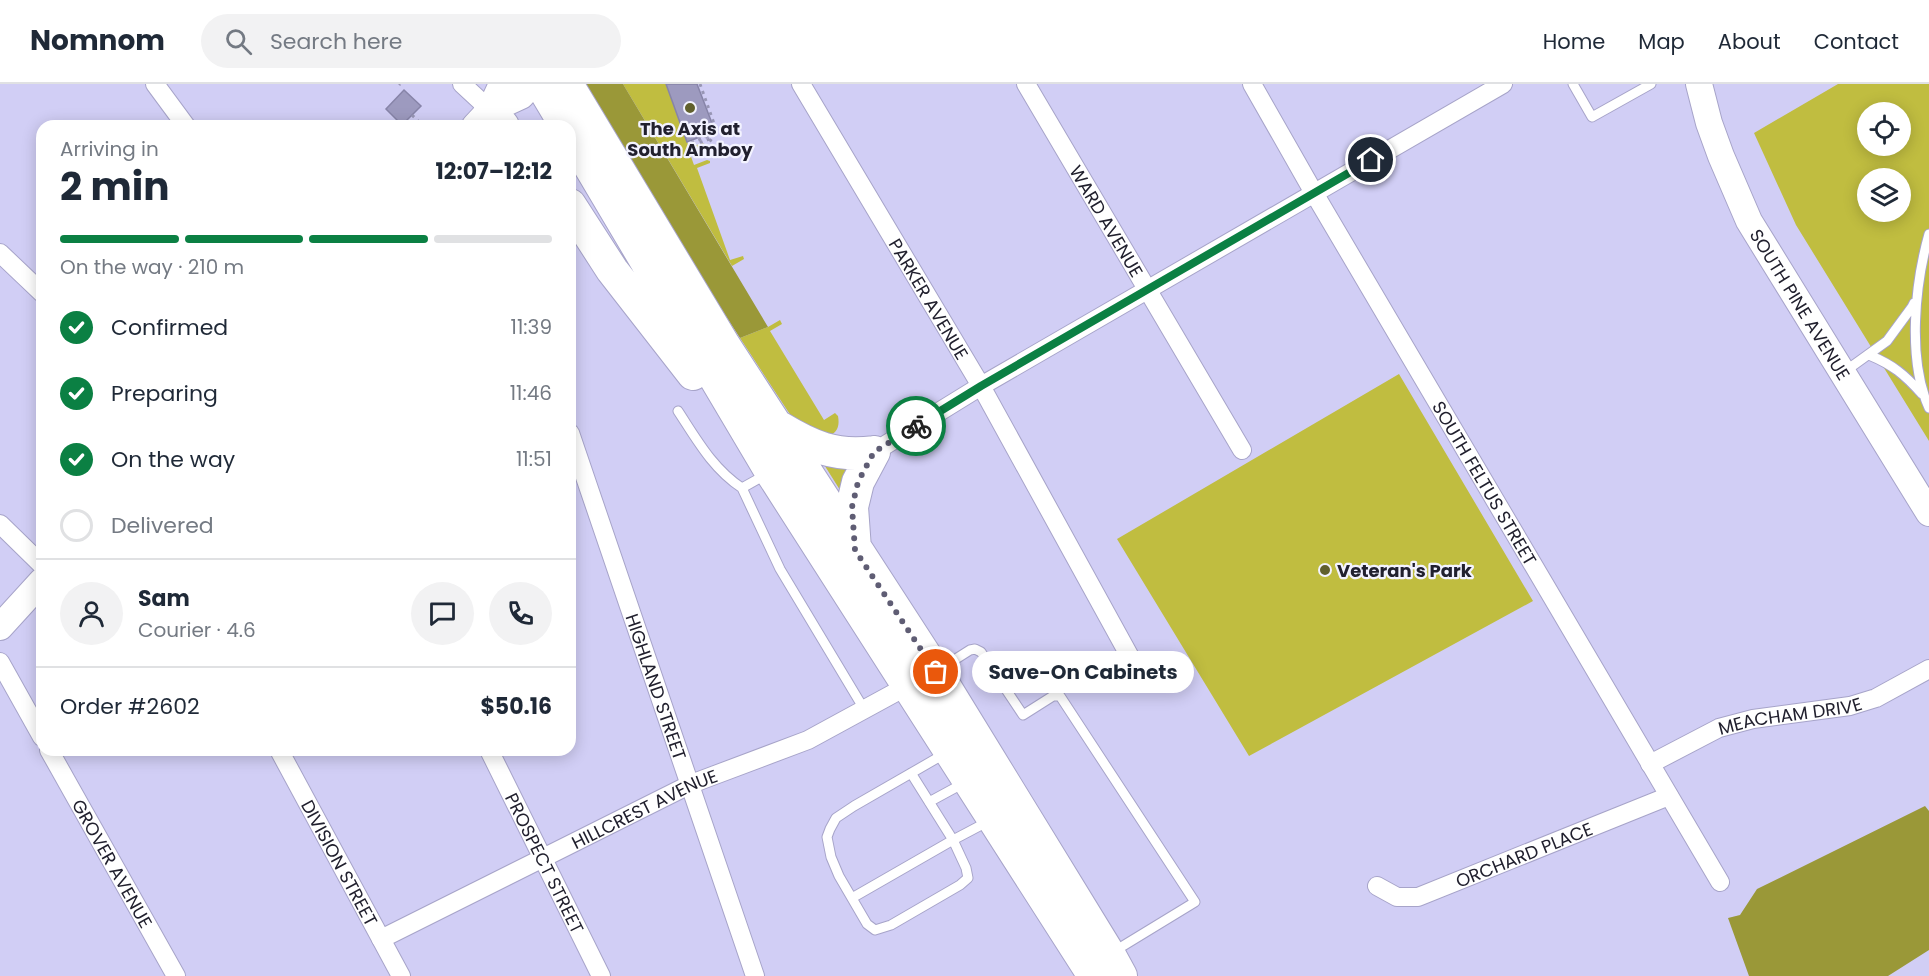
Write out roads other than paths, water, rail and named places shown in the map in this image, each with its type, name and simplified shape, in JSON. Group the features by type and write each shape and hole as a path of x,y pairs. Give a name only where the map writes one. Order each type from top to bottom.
{"highway":[{"path":"547,87 563,120"},
{"path":"547,87 570,120"},
{"path":"576,129 724,345 855,550 923,678 951,750 969,780 994,818 1108,969"},
{"path":"576,144 771,472 923,678 1108,969"},
{"path":"576,214 612,270 684,361 726,424 771,472"},
{"path":"776,426 805,443 828,451 854,455 874,452"},
{"path":"855,550 852,507 858,482 874,452"}],"street":[{"path":"155,84 182,120"},
{"path":"462,84 493,112 521,96 547,87"},
{"name":"PARKER AVENUE","path":"801,84 981,386 1140,675"},
{"name":"WARD AVENUE","path":"1026,84 1242,450"},
{"name":"SOUTH FELTUS STREET","path":"1252,84 1720,882"},
{"path":"874,452 981,386 1503,84"},
{"name":"SOUTH PINE AVENUE","path":"1700,84 1720,156 1744,210 1929,513"},
{"path":"0,253 36,287"},
{"name":"HIGHLAND STREET","path":"576,450 755,976"},
{"path":"0,524 36,559"},
{"path":"0,627 36,588"},
{"path":"0,662 36,726"},
{"name":"MEACHAM DRIVE","path":"1650,764 1719,728 1753,720 1850,706 1876,698 1929,669"},
{"name":"HILLCREST AVENUE","path":"381,939 691,784 808,740 923,678"},
{"name":"GROVER AVENUE","path":"53,756 176,976"},
{"name":"DIVISION STREET","path":"282,756 401,976"},
{"name":"PROSPECT STREET","path":"492,756 601,976"},
{"name":"ORCHARD PLACE","path":"1377,886 1397,897 1418,897 1669,796"}],"lane":[{"path":"1573,84 1592,117 1651,84"},
{"path":"1842,373 1887,341 1912,307 1929,234"},
{"path":"1918,289 1916,341 1920,384 1929,408"},
{"path":"1869,355 1890,364 1906,376 1923,395"},
{"path":"678,411 712,462 727,478 742,489 780,569 864,709"},
{"path":"742,489 771,472"},
{"path":"923,678 975,649 981,651 1023,715 1053,696 1060,696 1195,902 1108,969"},
{"path":"911,773 953,840 966,868 968,878 933,902 891,925 875,930 867,924 839,876 831,857 827,837 830,829 836,818 911,773 951,750"},
{"path":"929,802 969,780"},
{"path":"852,898 994,818"}],"place":[{"name":"The Axis at South Amboy","path":"690,108"},
{"name":"Veteran's Park","path":"1325,570"},
{"name":"Save-On Cabinets","path":"936,672"}]}
